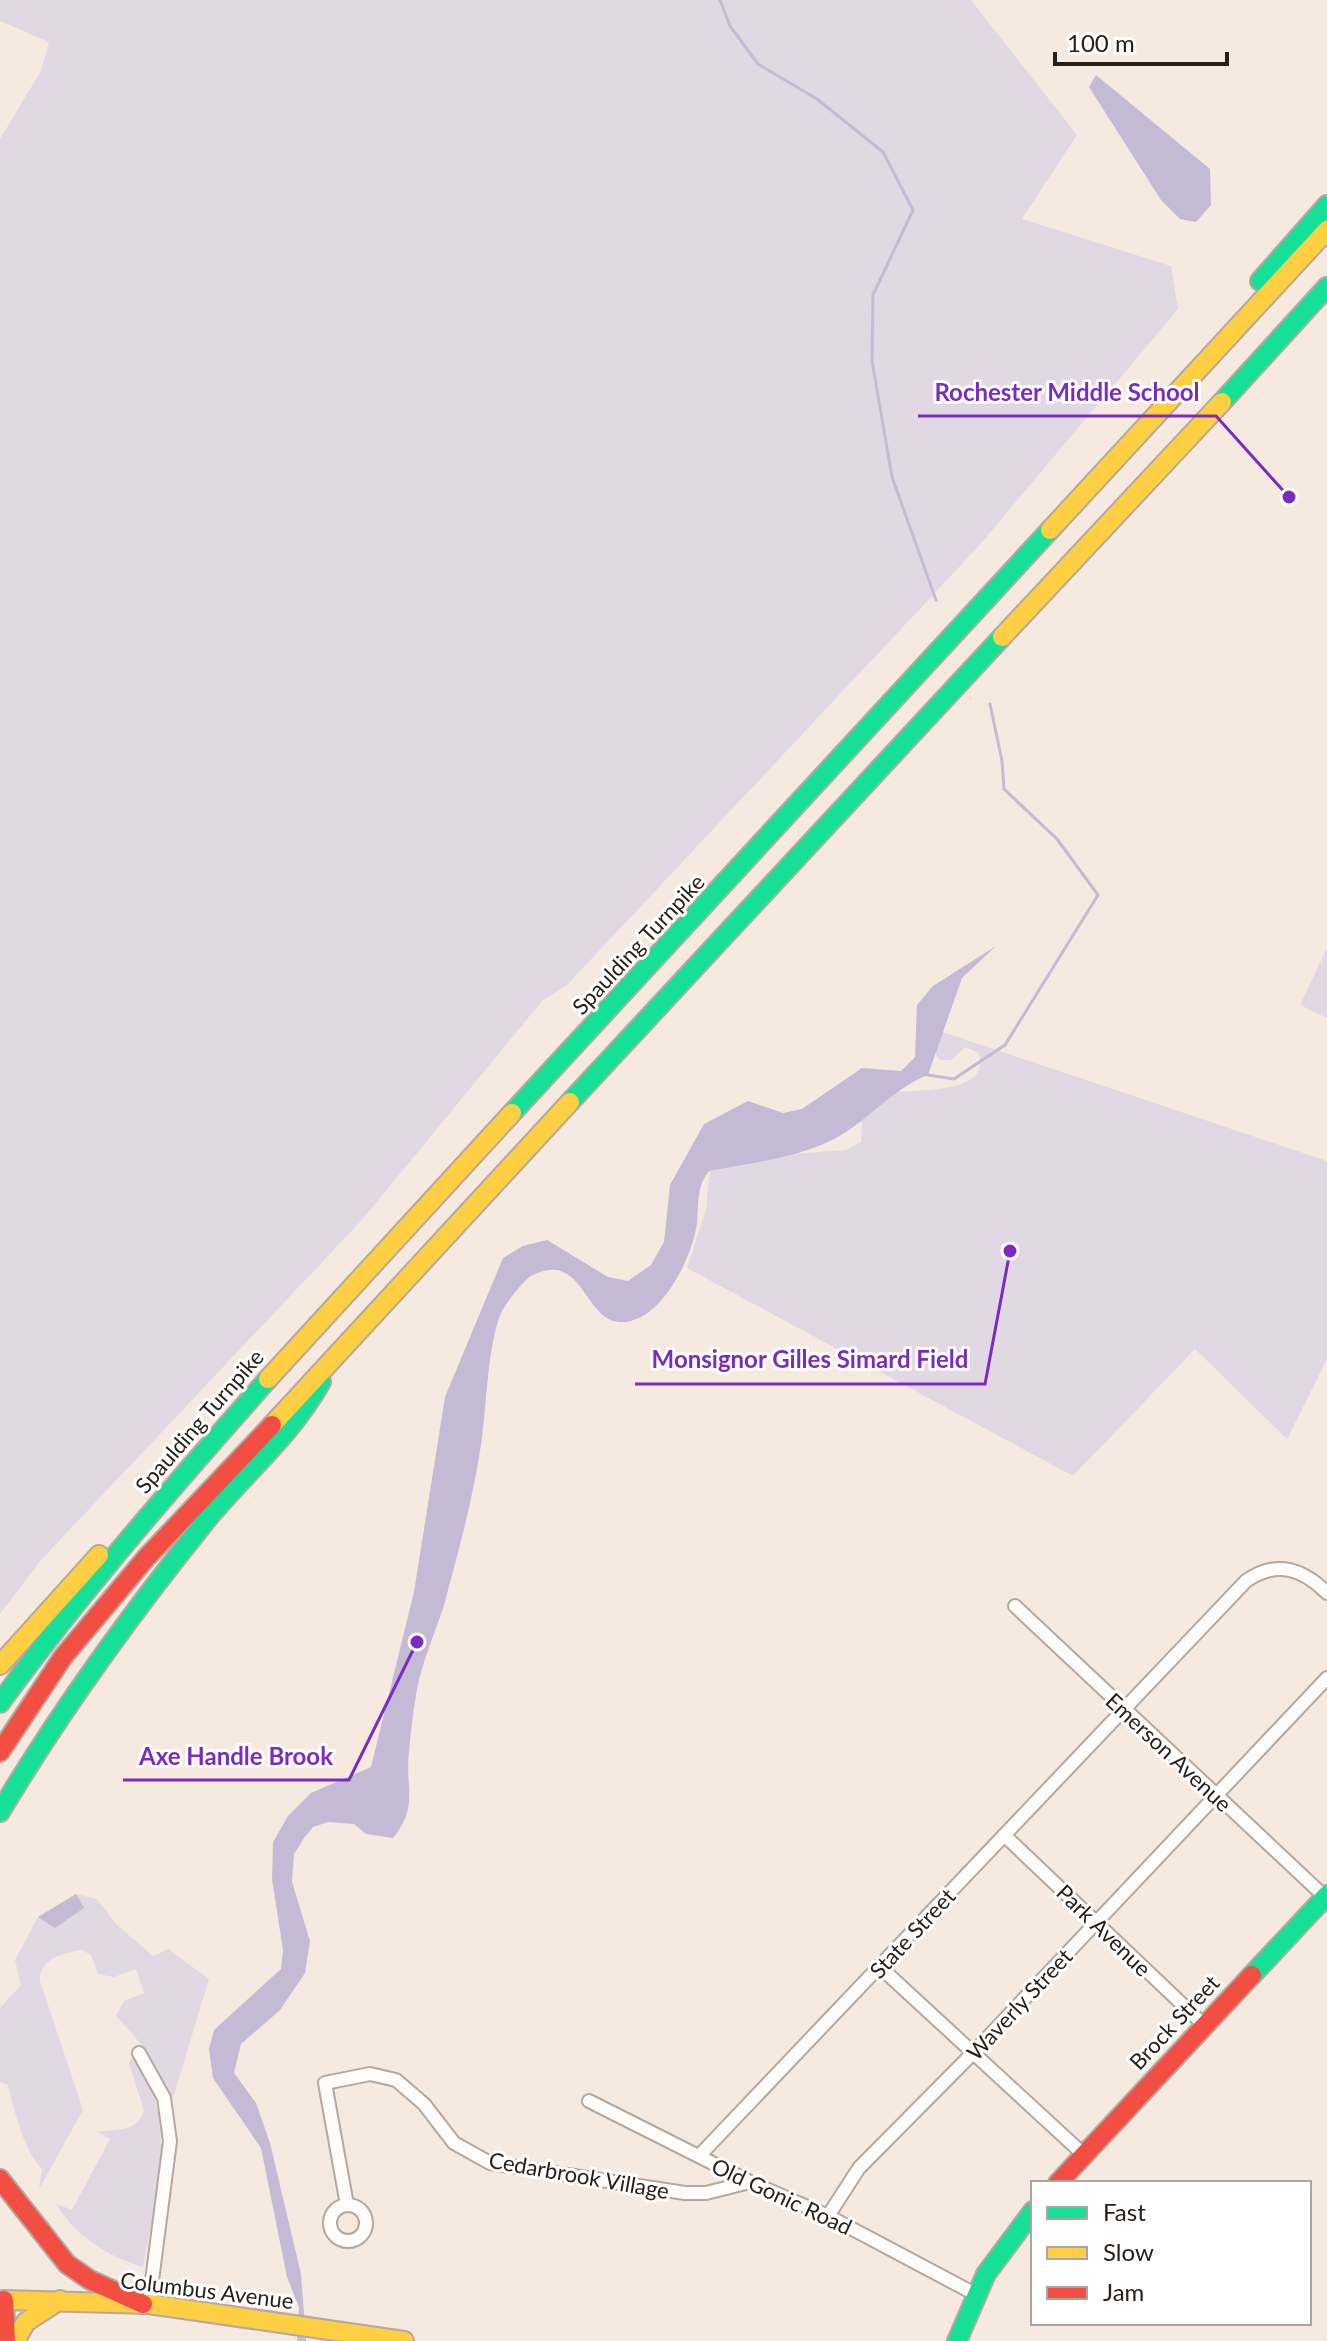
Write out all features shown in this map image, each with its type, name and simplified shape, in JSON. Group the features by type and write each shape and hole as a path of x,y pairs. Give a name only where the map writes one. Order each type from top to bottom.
{"main road":[{"path":"1152,421 1201,350 1327,205"},
{"name":"Spaulding Turnpike","path":"0,1703 59,1622 162,1498 330,1310 1327,230"},
{"path":"0,1752 63,1657 146,1558 329,1365 635,1028 1137,496 1327,287"},
{"path":"0,1812 31,1757 128,1619 240,1478 309,1407 329,1365"},
{"path":"0,1665 83,1569 162,1498"},
{"name":"Brock Street","path":"1060,2181 1326,1896"},
{"path":"0,2179 67,2264 90,2280 146,2304"},
{"path":"957,2341 975,2294 999,2253 1031,2213"},
{"path":"1,2300 6,2341"},
{"name":"Columbus Avenue","path":"1,2300 146,2304 404,2341"},
{"path":"15,2341 26,2322 60,2300"}],"street":[{"name":"State Street","path":"699,2156 1257,1573 1283,1567 1296,1570 1327,1593"},
{"name":"Emerson Avenue","path":"1015,1606 1326,1896"},
{"name":"Waverly Street","path":"828,2216 859,2168 973,2053 1327,1678"},
{"name":"Park Avenue","path":"1004,1835 1204,2025"},
{"path":"880,1967 1083,2154"},
{"path":"139,2053 164,2098 170,2141 146,2304"},
{"name":"Cedarbrook Village","path":"347,2205 325,2083 370,2074 396,2080 424,2104 454,2143 466,2153 490,2163 685,2193 706,2193 750,2182"},
{"name":"Old Gonic Road","path":"589,2101 750,2182 828,2216 975,2294"}],"shaded area":[{"path":"0,0 971,0 1077,135 1022,219 1171,266 1178,309 977,548 567,985 542,1001 361,1221 41,1560 0,1614 0,139 41,71 49,42 0,21"},
{"path":"1096,75 1210,169 1211,205 1196,222 1180,219 1161,200 1089,87"},
{"path":"996,946 962,978 928,1075 903,1088 848,1131 821,1145 774,1159 709,1171 700,1189 695,1235 685,1263 669,1290 650,1311 639,1318 620,1322 607,1318 577,1282 565,1273 551,1270 528,1278 501,1313 492,1345 482,1441 468,1513 444,1605 417,1689 409,1752 406,1816 393,1838 366,1834 354,1824 328,1822 313,1827 304,1838 294,1854 292,1882 310,1941 305,1973 280,2010 241,2044 234,2073 256,2103 270,2143 301,2274 306,2341 297,2341 299,2307 287,2277 261,2148 213,2078 209,2049 214,2030 281,1969 283,1950 272,1879 273,1842 288,1816 311,1793 371,1767 414,1592 445,1397 503,1258 523,1246 547,1240 608,1277 628,1281 651,1265 664,1242 670,1185 704,1124 748,1101 783,1113 802,1109 862,1068 901,1071 915,1057 917,1005 933,986"},
{"path":"1327,948 1327,1018 1300,1005"},
{"path":"931,1028 1327,1161 1327,1359 1287,1439 1195,1349 1073,1476 687,1268 706,1210 711,1160 846,1150 861,1142 862,1118 881,1093 944,1088 973,1078 980,1067 979,1053 965,1047 951,1060 940,1060 933,1051"},
{"path":"76,1894 97,1899 116,1924 153,1956 168,1949 209,1979 174,2095 169,2099 144,2047 116,2016 124,2001 144,1993 136,1969 114,1977 98,1974 91,1955 82,1950 48,1962 40,1981 83,2110 39,2189 42,2169 25,2141 8,2085 0,2082 0,2008 21,1985 15,1960 38,1917"},
{"path":"76,1894 84,1908 55,1928 38,1917"},
{"path":"131,2058 137,2059 150,2085 161,2136 158,2187 143,2267 116,2257 93,2243 72,2225 55,2203 72,2210 110,2139 98,2132 125,2128 141,2118 144,2110 129,2064"}],"waterway":[{"path":"720,0 730,26 758,64 817,99 883,152 913,210 873,295 872,361 892,477 936,600"},
{"path":"928,1075 954,1079 1005,1045 1098,895 1057,839 1004,789 1002,761 990,704"}],"traffic: fast":[{"path":"1260,281 1327,205"},
{"path":"1222,402 1327,287"},
{"path":"512,1113 1050,530"},
{"path":"570,1102 1002,637"},
{"path":"0,1703 97,1578 268,1379"},
{"path":"0,1812 72,1700 149,1593 219,1505 296,1420 321,1382"},
{"path":"1252,1975 1327,1895"},
{"path":"957,2341 986,2274 1031,2214"}],"traffic: slow":[{"path":"1050,530 1327,230"},
{"path":"1002,637 1222,402"},
{"path":"272,1425 570,1102"},
{"path":"268,1379 512,1113"},
{"path":"0,1665 99,1555"},
{"path":"4,2300 149,2304 404,2341"},
{"path":"15,2341 26,2322 60,2300"}],"traffic: jam":[{"path":"0,1752 63,1657 146,1558 272,1425"},
{"path":"1060,2181 1252,1975"},
{"path":"0,2179 67,2264 90,2280 143,2304"},
{"path":"4,2300 6,2341"}],"place":[{"name":"Rochester Middle School","path":"1289,497"},
{"name":"Monsignor Gilles Simard Field","path":"1010,1251"},
{"name":"Axe Handle Brook","path":"417,1642"}]}
